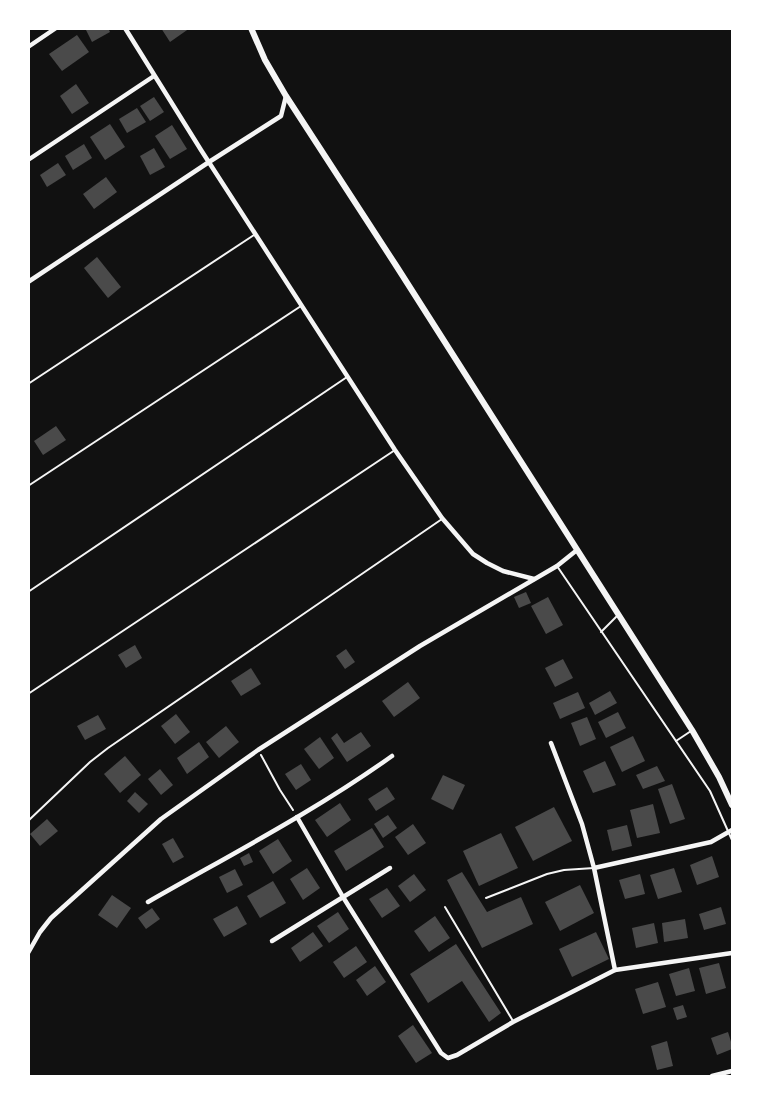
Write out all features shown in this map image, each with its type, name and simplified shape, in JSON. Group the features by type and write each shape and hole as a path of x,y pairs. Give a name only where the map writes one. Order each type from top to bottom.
{"street":[{"path":"28,47 56,28"},
{"path":"125,28 395,450 442,518 473,554 502,571 534,579"},
{"path":"251,28 265,60 286,96 692,730 732,805"},
{"path":"28,160 154,76"},
{"path":"28,282 281,116 286,96"},
{"path":"28,953 51,918 161,819 258,750 420,646 557,566 577,550"},
{"path":"551,744 582,824 594,868 615,970"},
{"path":"148,902 297,817 392,756"},
{"path":"297,817 343,897 441,1053 448,1058 615,970 732,953"},
{"path":"594,868 711,842 731,831"},
{"path":"272,941 390,868"},
{"path":"712,1077 732,1071"}],"lane":[{"path":"28,384 256,233"},
{"path":"28,486 302,306"},
{"path":"28,592 348,376"},
{"path":"28,694 395,450"},
{"path":"28,821 108,748 442,518"},
{"path":"557,566 710,791 731,831 732,840"},
{"path":"601,632 618,615"},
{"path":"676,741 692,730"},
{"path":"486,898 547,874 564,870 594,868"},
{"path":"445,908 513,1022"}],"path":[{"path":"258,750 297,817"}],"building":[{"path":"85,28 108,28 110,32 92,42"},
{"path":"161,28 190,28 170,42"},
{"path":"77,35 89,52 62,71 49,54"},
{"path":"76,84 89,103 72,114 60,96"},
{"path":"154,97 164,112 150,121 140,106"},
{"path":"137,108 146,122 127,133 119,119"},
{"path":"110,124 125,147 105,160 90,137"},
{"path":"172,125 187,149 170,159 155,136"},
{"path":"84,144 92,158 73,170 65,156"},
{"path":"154,148 165,167 150,175 140,156"},
{"path":"58,163 66,175 47,187 40,175"},
{"path":"106,177 117,192 94,209 83,194"},
{"path":"97,257 121,287 108,298 84,268"},
{"path":"56,426 66,440 43,455 34,441"},
{"path":"526,592 531,603 519,608 514,597"},
{"path":"548,597 563,625 546,634 531,606"},
{"path":"135,645 142,658 126,668 118,655"},
{"path":"346,649 355,662 345,669 336,656"},
{"path":"563,659 573,678 555,687 545,668"},
{"path":"251,668 261,684 241,696 231,681"},
{"path":"408,682 420,698 394,717 382,701"},
{"path":"610,691 617,703 595,715 589,703"},
{"path":"578,692 585,708 560,719 553,703"},
{"path":"618,712 626,728 606,738 598,722"},
{"path":"176,714 190,732 175,744 161,726"},
{"path":"98,715 106,729 85,740 77,726"},
{"path":"587,717 596,739 580,746 571,723"},
{"path":"226,726 239,742 219,758 206,742"},
{"path":"361,732 371,746 347,762 331,738 337,733 344,743"},
{"path":"633,736 645,761 622,772 610,747"},
{"path":"320,737 334,758 319,769 304,749"},
{"path":"199,742 209,757 187,774 177,758"},
{"path":"125,756 141,775 120,793 104,774"},
{"path":"605,761 616,785 593,793 583,771"},
{"path":"301,764 311,780 296,790 285,774"},
{"path":"657,766 665,781 643,789 636,775"},
{"path":"160,769 173,785 161,795 148,779"},
{"path":"443,775 465,785 453,810 431,799"},
{"path":"672,784 685,819 670,824 658,789"},
{"path":"387,787 395,799 376,811 368,799"},
{"path":"135,792 148,804 139,813 127,801"},
{"path":"340,803 351,820 327,837 315,820"},
{"path":"653,804 660,833 637,838 630,810"},
{"path":"554,807 572,841 533,861 515,827"},
{"path":"388,815 397,828 383,838 374,824"},
{"path":"47,819 58,831 40,846 30,834"},
{"path":"413,824 426,843 408,855 395,837"},
{"path":"627,825 632,846 612,851 607,830"},
{"path":"372,828 384,847 346,871 334,851"},
{"path":"501,833 518,868 479,886 463,851"},
{"path":"173,838 184,857 173,863 162,844"},
{"path":"278,839 292,861 273,874 259,851"},
{"path":"249,853 253,862 244,866 240,858"},
{"path":"712,856 719,877 697,885 690,865"},
{"path":"307,868 320,888 303,900 290,879"},
{"path":"674,868 682,892 658,899 650,875"},
{"path":"235,869 243,885 227,893 219,877"},
{"path":"462,872 487,912 521,897 533,924 482,948 447,880"},
{"path":"414,874 426,890 410,902 398,886"},
{"path":"640,874 645,894 625,899 619,880"},
{"path":"273,881 286,903 260,918 247,896"},
{"path":"580,885 594,913 560,931 545,902"},
{"path":"387,888 400,906 382,918 369,899"},
{"path":"112,895 131,908 117,928 98,915"},
{"path":"237,906 247,924 224,937 213,919"},
{"path":"721,907 726,924 704,930 699,914"},
{"path":"152,908 160,919 146,929 138,918"},
{"path":"338,912 349,929 329,943 317,926"},
{"path":"435,916 450,938 429,952 414,931"},
{"path":"685,919 688,938 664,942 662,923"},
{"path":"654,923 658,943 636,948 632,928"},
{"path":"313,932 323,946 300,962 291,948"},
{"path":"596,932 609,959 572,977 559,949"},
{"path":"456,944 501,1013 489,1022 462,981 428,1003 410,974"},
{"path":"356,946 367,962 344,978 333,962"},
{"path":"719,963 726,988 706,994 699,968"},
{"path":"375,966 386,982 367,996 356,980"},
{"path":"689,968 695,991 676,996 669,974"},
{"path":"658,982 666,1007 643,1014 635,989"},
{"path":"683,1005 687,1017 677,1020 673,1008"},
{"path":"413,1025 432,1053 416,1063 398,1036"},
{"path":"728,1032 732,1049 717,1055 711,1038"},
{"path":"667,1041 673,1066 657,1070 651,1046"}]}
